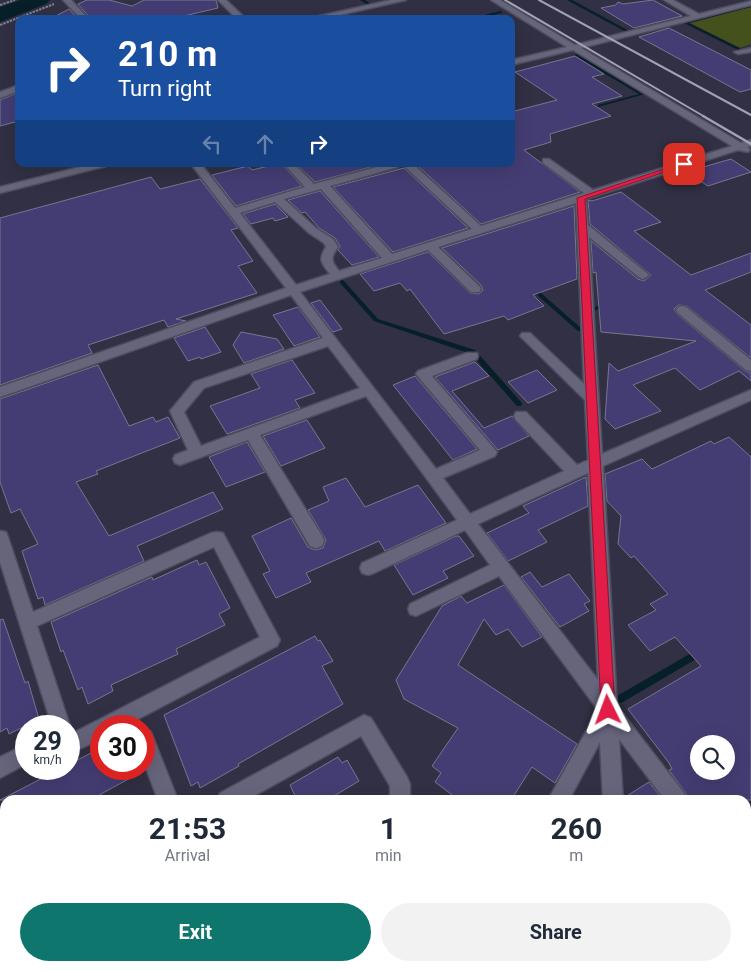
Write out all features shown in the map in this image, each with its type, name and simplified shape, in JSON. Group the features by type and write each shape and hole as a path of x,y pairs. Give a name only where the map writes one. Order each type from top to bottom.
{"street":[{"path":"67,0 81,15"},
{"path":"222,0 238,15"},
{"path":"329,15 402,0"},
{"path":"489,0 497,1 751,153"},
{"path":"668,0 697,16"},
{"path":"515,62 751,3"},
{"path":"738,52 751,50"},
{"path":"0,95 15,89"},
{"path":"0,392 293,290 751,143"},
{"path":"546,161 586,196"},
{"path":"0,190 91,167"},
{"path":"198,167 369,390 673,795"},
{"path":"293,167 317,187 390,259"},
{"path":"233,212 388,167"},
{"path":"410,167 479,230"},
{"path":"586,196 582,226 613,795"},
{"path":"277,198 312,231 328,241 332,247 326,256 326,262 337,276"},
{"path":"582,226 643,275"},
{"path":"430,246 475,289"},
{"path":"682,310 751,367"},
{"path":"526,336 591,398"},
{"path":"197,453 176,412 199,385 331,340"},
{"path":"433,476 490,452 423,374 472,356"},
{"path":"180,459 369,390"},
{"path":"368,568 574,472 751,395"},
{"path":"521,416 574,472"},
{"path":"251,433 316,541"},
{"path":"28,622 217,538 271,640 144,715"},
{"path":"1,546 28,622 58,715"},
{"path":"416,609 501,567"},
{"path":"561,795 608,710"},
{"path":"236,795 364,724 400,784 400,795"},
{"path":"0,768 15,760"},
{"path":"155,767 166,795"}],"path":[{"path":"0,6 14,0"},
{"path":"25,15 56,3"},
{"path":"0,25 15,19"}],"green space":[{"path":"751,7 751,44 739,48 690,23"}],"building":[{"path":"87,0 109,0 132,6 144,0 216,0 218,8 188,15 88,15 78,4"},
{"path":"653,0 682,16 634,28 601,8 616,5 618,2 623,4"},
{"path":"69,9 74,15 58,15"},
{"path":"669,28 751,70 751,89 740,92 639,37"},
{"path":"575,56 604,74 592,77 622,96 592,104 611,116 550,134 551,142 524,150 580,192 481,224 419,167 515,167 515,111 557,100 515,72"},
{"path":"15,94 15,122 0,126 0,100"},
{"path":"731,159 751,172 708,186 686,172"},
{"path":"244,167 249,167 252,170 264,167 285,167 302,186 236,206 212,175"},
{"path":"299,167 371,167 315,182"},
{"path":"404,168 468,228 393,252 333,187"},
{"path":"151,177 160,189 200,179 238,228 231,230 253,261 238,266 257,293 176,319 186,321 168,327 164,320 88,345 92,353 0,385 0,218"},
{"path":"320,191 379,257 352,265 338,250 340,246 335,238 319,228 305,212 302,213 288,200"},
{"path":"621,192 661,222 634,231 691,275 751,253 751,272 705,290 751,325 751,358 687,306 678,305 674,309 677,314 745,371 751,373 751,381 739,371 700,390 675,368 633,385 661,411 615,429 605,419 609,363 618,371 696,341 601,332 596,272 593,273 591,241 638,279 644,281 651,275 590,224 588,200 592,201"},
{"path":"275,204 288,217 275,221 273,218 251,224 243,214"},
{"path":"574,206 577,279 533,295 544,306 508,320 504,316 444,334 410,289 407,291 400,283 374,291 360,274 428,252 470,293 479,294 483,290 481,285 442,248"},
{"path":"320,300 342,329 333,332 311,303"},
{"path":"298,307 320,337 294,346 273,315"},
{"path":"205,327 221,352 188,361 174,338"},
{"path":"241,332 277,339 284,349 244,363 233,345"},
{"path":"292,360 315,393 295,400 300,408 227,434 210,406 260,388 251,374"},
{"path":"475,362 489,376 452,391 484,428 512,416 529,436 498,450 435,377"},
{"path":"98,365 129,426 153,417 156,422 168,417 180,438 96,471 98,474 76,482 109,536 213,492 223,509 137,546 144,561 45,605 43,597 38,599 22,551 38,544 20,509 11,513 0,482 0,399"},
{"path":"537,370 557,390 528,403 508,382"},
{"path":"415,376 477,449 453,460 393,385"},
{"path":"307,420 325,448 281,466 263,436"},
{"path":"729,437 751,457 751,795 686,795 669,770 672,769 669,763 628,709 701,666 675,637 650,651 628,625 656,610 650,604 668,594 634,556 631,558 618,544 621,516 607,501 605,474 642,459 652,469 711,441 714,444"},
{"path":"247,442 265,472 226,487 209,457"},
{"path":"586,477 588,506 538,530 547,542 508,561 487,533 529,513 523,506"},
{"path":"346,478 365,507 418,485 446,523 385,551 379,541 306,573 311,582 276,598 263,574 270,571 252,536 291,518 308,547 315,550 323,548 326,540 308,510 329,501 323,487"},
{"path":"459,536 474,556 443,571 448,578 413,595 394,565"},
{"path":"197,560 199,565 206,562 230,608 219,614 225,625 176,649 178,654 111,685 113,691 88,704 82,687 78,690 63,650 61,652 51,622 152,577 153,580"},
{"path":"530,572 542,587 569,574 590,601 584,604 589,611 560,627 521,577"},
{"path":"504,585 542,637 522,647 508,629 496,635 484,619 458,665 577,744 555,783 532,767 514,795 452,795 435,782 441,773 432,766 458,728 404,699 396,680 442,606 461,596 467,603"},
{"path":"3,619 25,683 28,681 38,715 15,715 15,731 9,734 7,728 0,732 0,620"},
{"path":"315,636 318,641 320,640 333,661 322,666 343,704 200,788 198,782 191,786 164,715"},
{"path":"90,754 90,780 127,780 99,795 10,795 39,780 80,780 80,758"},
{"path":"338,757 342,763 347,760 359,781 335,795 295,795 290,785"},
{"path":"649,782 659,795 628,795"}],"waterway":[{"path":"0,15 39,0"},
{"path":"362,0 369,4"},
{"path":"569,0 629,32"},
{"path":"739,49 686,23 751,6"},
{"path":"487,15 501,12"},
{"path":"576,55 643,94 600,106"},
{"path":"342,282 376,320 473,352 519,404"},
{"path":"531,287 580,330"},
{"path":"594,309 608,303"},
{"path":"620,699 700,652"}],"railway":[{"path":"505,0 705,117"},
{"path":"539,0 751,115"},
{"path":"703,116 751,144"}],"route":[{"path":"608,710 580,198 684,164"}]}
